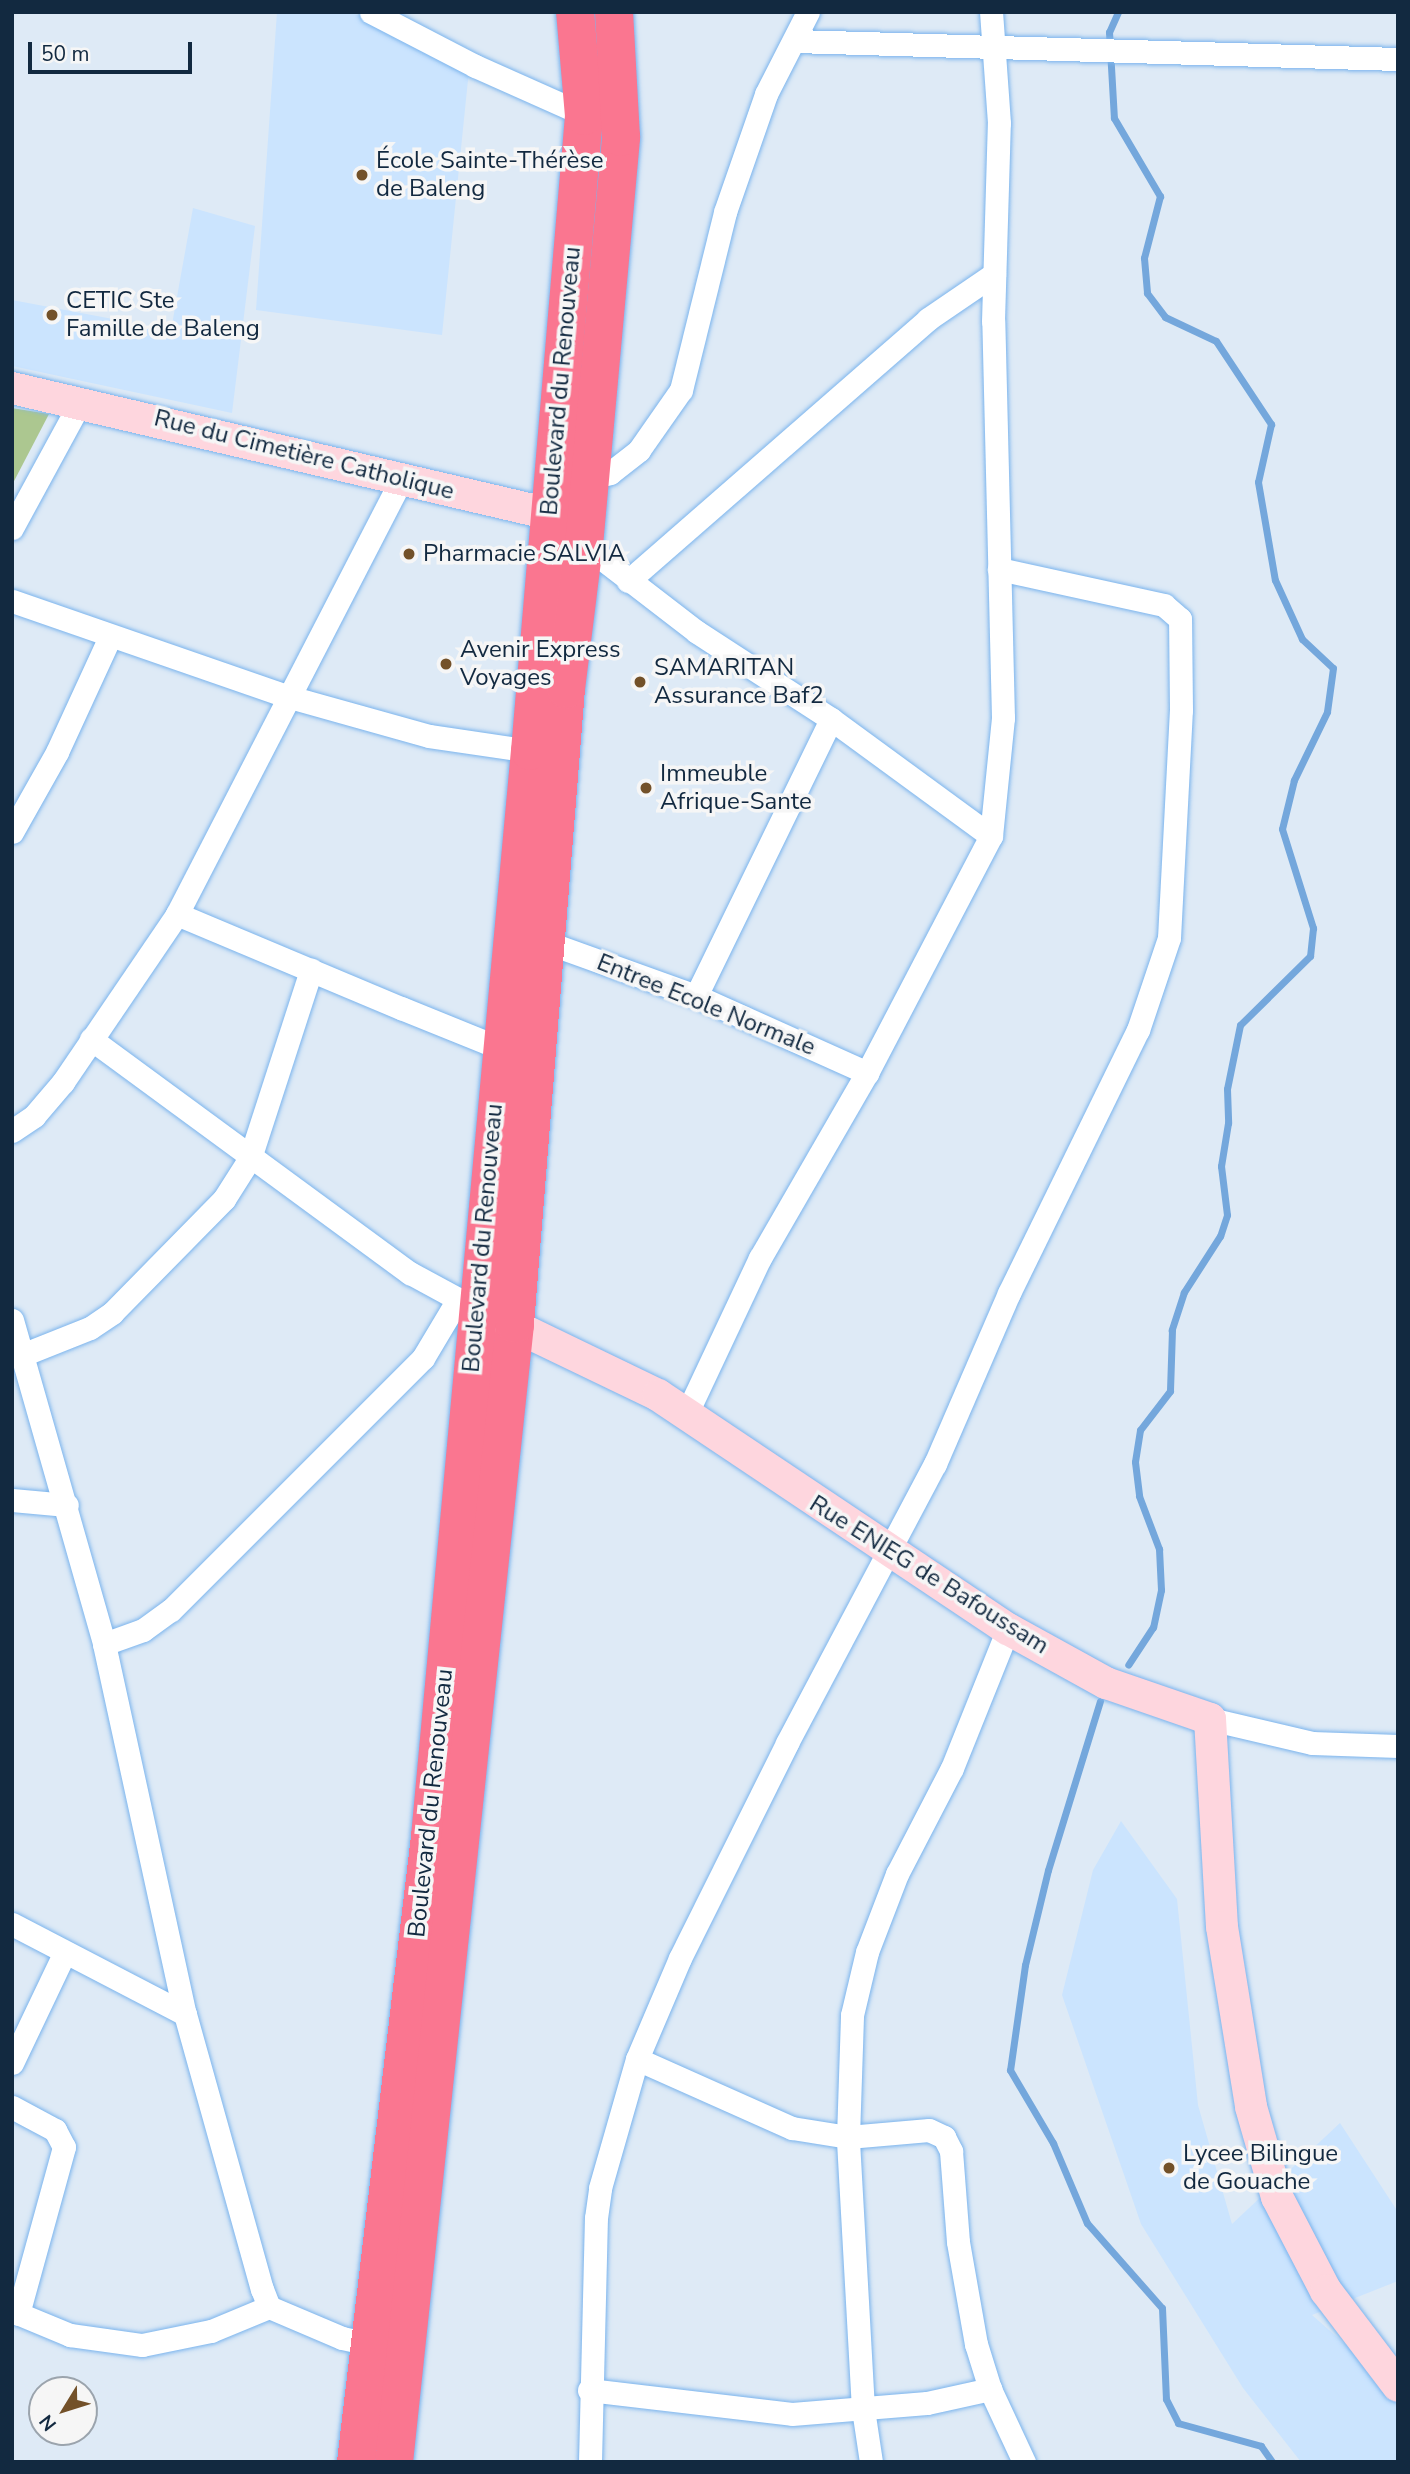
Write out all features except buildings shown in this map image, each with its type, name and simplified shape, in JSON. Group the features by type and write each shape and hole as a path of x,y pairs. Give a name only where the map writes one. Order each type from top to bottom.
{"highway":[{"name":"Boulevard du Renouveau","path":"517,1049 544,941 584,545 571,479 584,116 575,12"},
{"name":"Boulevard du Renouveau","path":"394,2462 405,2350 435,1939 446,1840 485,1312 517,1049 530,751 550,514 571,479 620,125 614,12"},
{"name":"Boulevard du Renouveau","path":"355,2462 368,2344 435,1939"}],"street":[{"path":"371,12 584,116 620,125"},
{"path":"571,479 610,473 639,450 681,390 725,212 766,94 808,12"},
{"path":"687,1415 760,1258 867,1073 992,836 1003,719 993,274 999,123 991,12"},
{"path":"795,41 1119,53 1398,59"},
{"path":"628,581 928,318 993,274"},
{"name":"Rue du Cimetière Catholique","path":"12,388 81,401 550,514 584,545"},
{"path":"12,528 81,401"},
{"path":"12,1131 33,1116 63,1082 177,914 286,696 401,480"},
{"path":"584,545 628,581 831,719 992,836"},
{"path":"590,2462 589,2390 600,2188 637,2059 680,1958 787,1743 890,1555 970,1388 1009,1293 1138,1030 1170,938 1181,710 1180,619 1164,605 999,569"},
{"path":"12,601 286,696 429,736 530,751"},
{"path":"12,832 57,752 110,637"},
{"path":"696,996 831,719"},
{"path":"177,914 311,970 517,1049"},
{"name":"Entree Ecole Normale","path":"544,941 696,996 867,1073"},
{"path":"22,1355 90,1328 125,1302 205,1222 250,1158 311,970"},
{"path":"91,1039 410,1273 485,1312 424,1358 171,1611 143,1630 104,1644"},
{"name":"Rue ENIEG de Bafoussam","path":"485,1312 618,1372 687,1415 890,1555 1008,1629 1106,1683 1210,1719 1312,1743 1398,1746"},
{"path":"12,1321 67,1505 104,1644 185,2014 269,2307"},
{"path":"12,1500 67,1505"},
{"path":"871,2462 863,2409 848,2137 852,2015 867,1952 897,1874 952,1768 1008,1629"},
{"path":"1210,1719 1222,1927 1251,2108 1277,2197 1326,2291 1398,2386"},
{"path":"12,1924 64,1954 185,2014"},
{"path":"12,2063 64,1954"},
{"path":"637,2059 792,2128 848,2137 929,2130 949,2144 960,2255 976,2344 990,2389 1024,2462"},
{"path":"12,2107 55,2130 64,2147 15,2312 71,2335 142,2345 211,2331 269,2307 368,2344 405,2350"},
{"path":"589,2390 792,2414 926,2403 990,2389"}],"shaded area":[{"name":"École Sainte-Thérèse de Baleng","path":"277,12 351,12 469,70 442,335 256,310"},
{"name":"CETIC Ste Famille de Baleng","path":"193,208 255,226 232,413 12,366 12,300 171,330"},
{"name":"Lycee Bilingue de Gouache","path":"1121,1821 1177,1899 1198,2105 1232,2224 1340,2123 1398,2212 1398,2281 1312,2315 1398,2391 1398,2462 1301,2462 1243,2388 1141,2224 1062,1995 1093,1870"}],"green space":[{"path":"12,408 49,414 12,485"}],"waterway":[{"path":"1118,12 1109,32 1114,118 1160,196 1144,258 1147,293 1165,317 1216,341 1271,424 1258,482 1275,580 1302,639 1333,668 1327,712 1294,780 1282,829 1313,928 1310,956 1240,1025 1227,1089 1228,1123 1221,1166 1227,1215 1220,1236 1184,1292 1172,1330 1170,1391 1140,1430 1135,1462 1139,1496 1159,1549 1161,1590 1153,1627 1128,1665"},
{"path":"1100,1701 1048,1870 1025,1965 1010,2070 1053,2143 1087,2223 1162,2308 1166,2399 1178,2423 1261,2446 1272,2462"}],"place":[{"name":"École Sainte-Thérèse de Baleng","path":"362,175"},
{"name":"CETIC Ste Famille de Baleng","path":"52,315"},
{"name":"Pharmacie SALVIA","path":"409,554"},
{"name":"Avenir Express Voyages","path":"446,664"},
{"name":"SAMARITAN Assurance Baf2","path":"640,682"},
{"name":"Immeuble Afrique-Sante","path":"646,788"},
{"name":"Lycee Bilingue de Gouache","path":"1169,2168"}]}
